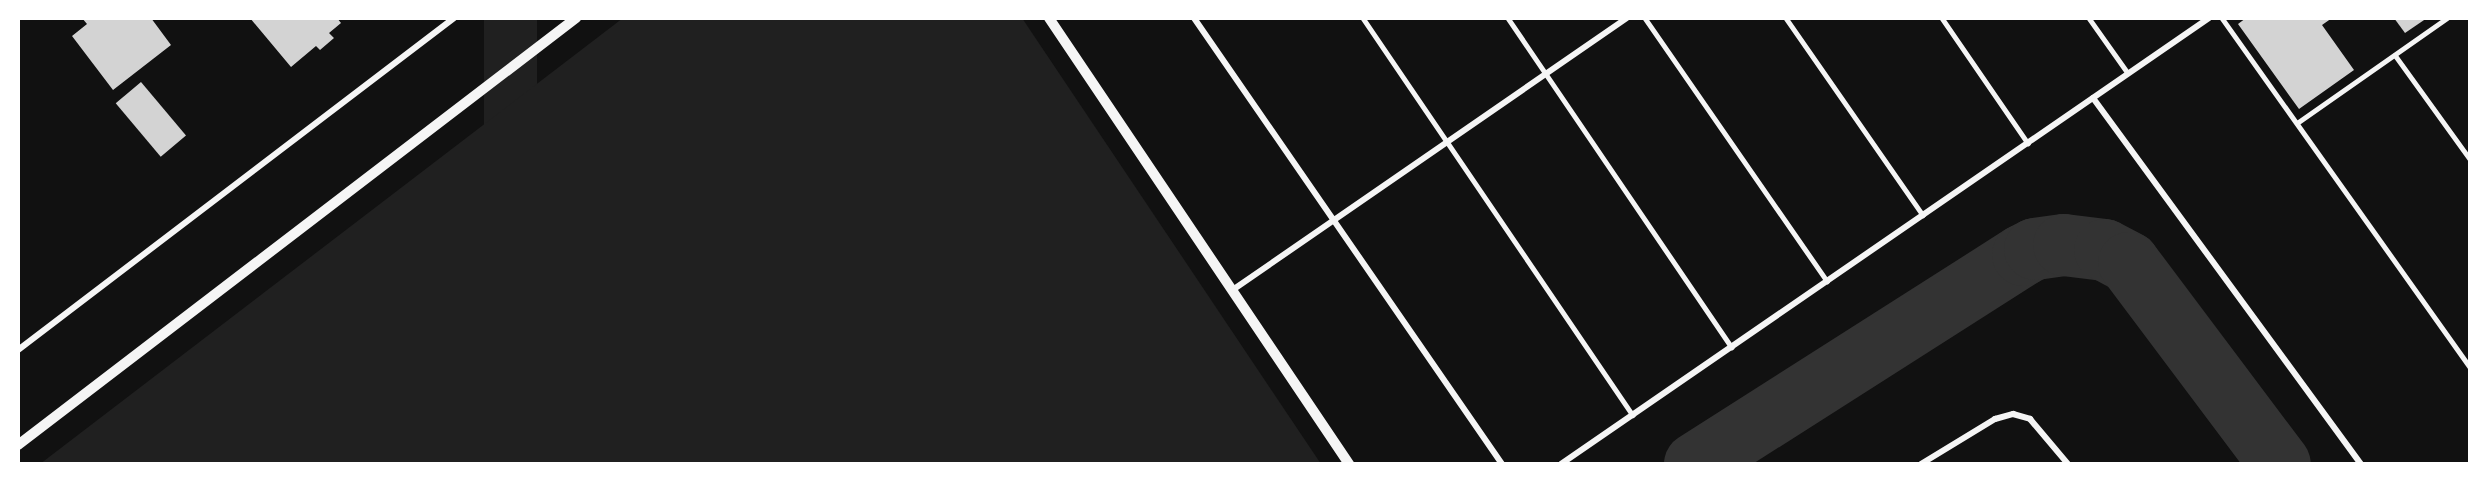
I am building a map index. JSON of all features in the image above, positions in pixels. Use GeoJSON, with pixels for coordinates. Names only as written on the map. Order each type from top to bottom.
{"type":"FeatureCollection","features":[{"type":"Feature","properties":{"kind":"street"},"geometry":{"type":"LineString","coordinates":[[18,350],[454,18]]}},
{"type":"Feature","properties":{"kind":"street"},"geometry":{"type":"LineString","coordinates":[[18,445],[576,18]]}},
{"type":"Feature","properties":{"kind":"street"},"geometry":{"type":"LineString","coordinates":[[1049,18],[1234,289],[1349,464]]}},
{"type":"Feature","properties":{"kind":"street"},"geometry":{"type":"LineString","coordinates":[[1194,18],[1502,464]]}},
{"type":"Feature","properties":{"kind":"street"},"geometry":{"type":"LineString","coordinates":[[1234,289],[1627,18]]}},
{"type":"Feature","properties":{"kind":"street"},"geometry":{"type":"LineString","coordinates":[[1562,464],[2209,18]]}},
{"type":"Feature","properties":{"kind":"street"},"geometry":{"type":"LineString","coordinates":[[2093,98],[2361,464]]}},
{"type":"Feature","properties":{"kind":"street"},"geometry":{"type":"LineString","coordinates":[[1920,464],[1995,419],[2013,414],[2030,419],[2068,464]]}},
{"type":"Feature","properties":{"kind":"lane"},"geometry":{"type":"LineString","coordinates":[[1363,18],[1633,415]]}},
{"type":"Feature","properties":{"kind":"lane"},"geometry":{"type":"LineString","coordinates":[[1508,18],[1732,346]]}},
{"type":"Feature","properties":{"kind":"lane"},"geometry":{"type":"LineString","coordinates":[[1645,18],[1827,282]]}},
{"type":"Feature","properties":{"kind":"lane"},"geometry":{"type":"LineString","coordinates":[[1786,18],[1923,215]]}},
{"type":"Feature","properties":{"kind":"lane"},"geometry":{"type":"LineString","coordinates":[[1941,18],[2028,143]]}},
{"type":"Feature","properties":{"kind":"lane"},"geometry":{"type":"LineString","coordinates":[[2089,18],[2128,74]]}},
{"type":"Feature","properties":{"kind":"lane"},"geometry":{"type":"LineString","coordinates":[[2222,18],[2470,367]]}},
{"type":"Feature","properties":{"kind":"lane"},"geometry":{"type":"LineString","coordinates":[[2297,123],[2447,18]]}},
{"type":"Feature","properties":{"kind":"lane"},"geometry":{"type":"LineString","coordinates":[[2395,55],[2470,159]]}},
{"type":"Feature","properties":{"kind":"shaded area"},"geometry":{"type":"Polygon","coordinates":[[[484,18],[537,18],[537,464],[484,464],[484,18]]]}},
{"type":"Feature","properties":{"kind":"shaded area"},"geometry":{"type":"Polygon","coordinates":[[[623,18],[1022,18],[1321,464],[40,464],[623,18]]]}},
{"type":"Feature","properties":{"kind":"building"},"geometry":{"type":"Polygon","coordinates":[[[82,18],[151,18],[171,45],[113,90],[72,36],[87,24],[82,18]]]}},
{"type":"Feature","properties":{"kind":"building"},"geometry":{"type":"Polygon","coordinates":[[[250,18],[337,18],[341,23],[329,33],[334,38],[320,50],[316,46],[291,67],[250,18]]]}},
{"type":"Feature","properties":{"kind":"building"},"geometry":{"type":"Polygon","coordinates":[[[2246,18],[2332,18],[2322,25],[2354,70],[2299,109],[2238,24],[2246,18]]]}},
{"type":"Feature","properties":{"kind":"building"},"geometry":{"type":"Polygon","coordinates":[[[2394,18],[2427,18],[2405,33],[2394,18]]]}},
{"type":"Feature","properties":{"kind":"building"},"geometry":{"type":"Polygon","coordinates":[[[141,82],[186,136],[161,157],[116,103],[141,82]]]}},
{"type":"Feature","properties":{"kind":"waterway"},"geometry":{"type":"LineString","coordinates":[[1695,464],[2023,255],[2035,249],[2064,245],[2105,250],[2129,263],[2280,464]]}}]}
